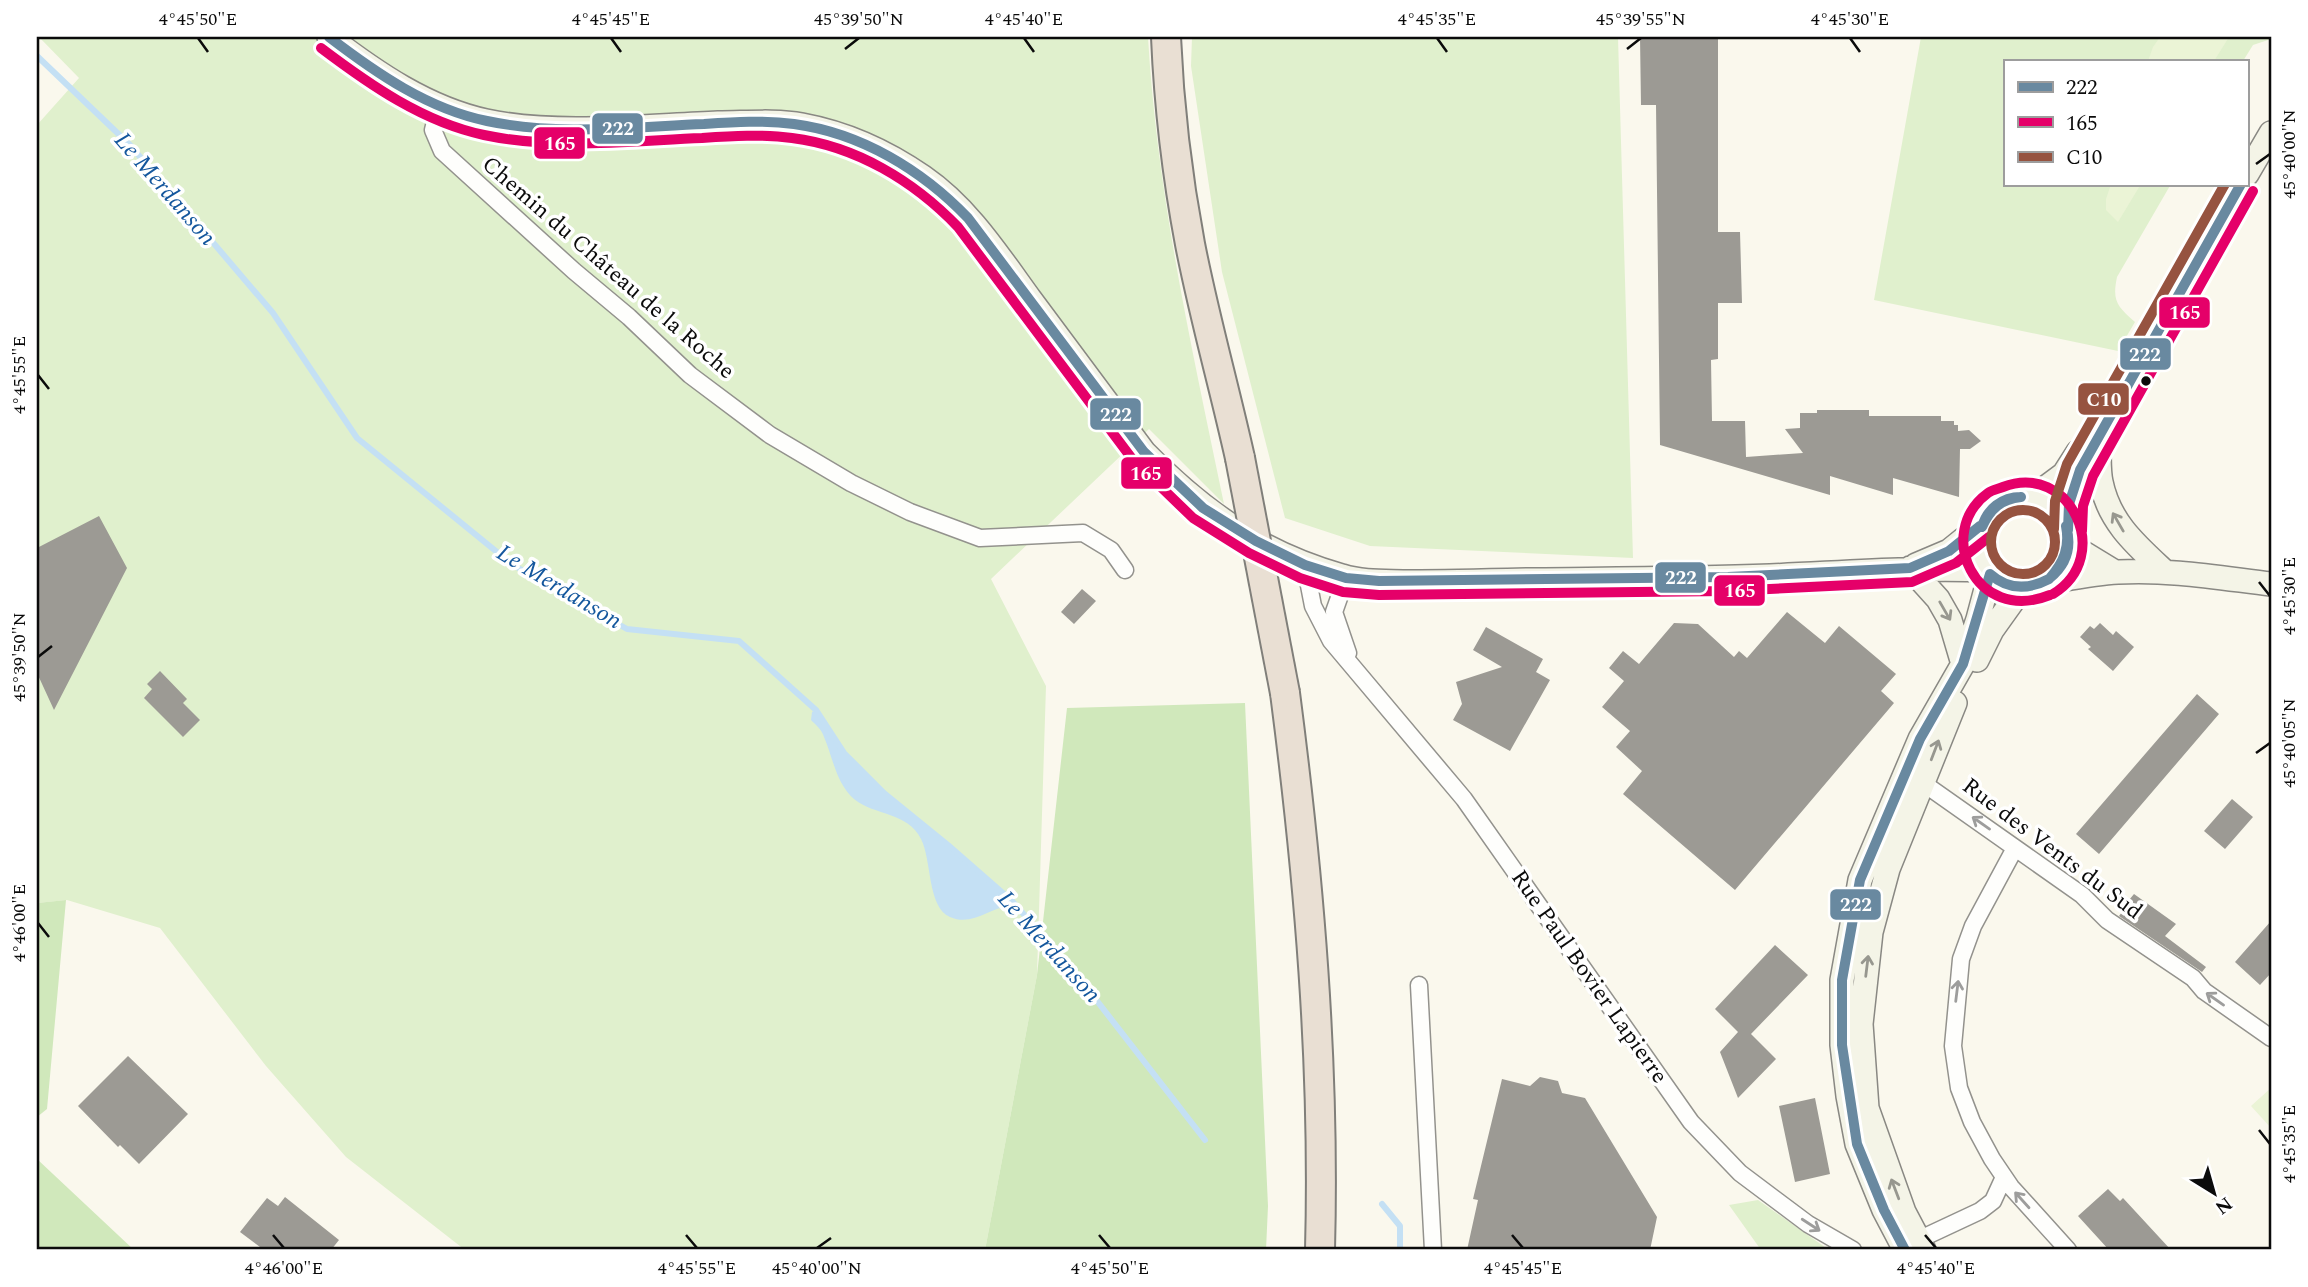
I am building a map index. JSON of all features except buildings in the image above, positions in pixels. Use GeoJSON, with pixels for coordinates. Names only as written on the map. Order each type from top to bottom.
{"type":"FeatureCollection","features":[{"type":"Feature","properties":{"kind":"highway"},"geometry":{"type":"LineString","coordinates":[[1166,37],[1180,186],[1199,286],[1240,458],[1285,693],[1300,821],[1314,986],[1319,1103],[1320,1250]]}},
{"type":"Feature","properties":{"kind":"street"},"geometry":{"type":"LineString","coordinates":[[329,37],[397,84],[439,106],[483,120],[544,128],[744,123],[800,125],[842,135],[882,153],[923,177],[956,204],[986,239],[1143,452],[1203,508],[1256,541],[1305,565],[1346,578],[1432,582],[1715,578],[1910,568],[1988,572]]}},
{"type":"Feature","properties":{"kind":"street","name":"Chemin du Château de la Roche"},"geometry":{"type":"LineString","coordinates":[[439,106],[433,130],[442,151],[629,317],[690,376],[770,435],[851,483],[910,512],[980,538],[1083,533],[1111,550],[1125,570]]}},
{"type":"Feature","properties":{"kind":"street"},"geometry":{"type":"LineString","coordinates":[[2248,172],[2271,133]]}},
{"type":"Feature","properties":{"kind":"street"},"geometry":{"type":"LineString","coordinates":[[1980,526],[1978,549],[1988,572],[1999,582],[2022,588],[2034,587],[2058,573],[2066,559],[2069,504],[2080,470],[2240,186]]}},
{"type":"Feature","properties":{"kind":"street"},"geometry":{"type":"LineString","coordinates":[[2033,497],[2064,474],[2138,355],[2155,336]]}},
{"type":"Feature","properties":{"kind":"street"},"geometry":{"type":"LineString","coordinates":[[2098,438],[2101,482],[2113,517],[2127,537],[2164,571]]}},
{"type":"Feature","properties":{"kind":"street"},"geometry":{"type":"LineString","coordinates":[[1910,568],[1949,551],[1980,526],[1996,505],[2020,496],[2045,501],[2055,509],[2068,537],[2115,572]]}},
{"type":"Feature","properties":{"kind":"street","name":"Rue Paul Bovier Lapierre"},"geometry":{"type":"LineString","coordinates":[[1305,565],[1313,606],[1331,640],[1464,799],[1691,1122],[1740,1173],[1808,1224],[1853,1250]]}},
{"type":"Feature","properties":{"kind":"street"},"geometry":{"type":"LineString","coordinates":[[1910,568],[1938,599],[1950,620],[1963,664]]}},
{"type":"Feature","properties":{"kind":"street"},"geometry":{"type":"LineString","coordinates":[[2045,582],[2115,572],[2164,571],[2271,584]]}},
{"type":"Feature","properties":{"kind":"street"},"geometry":{"type":"LineString","coordinates":[[1916,1247],[1884,1210],[1857,1144],[1847,1096],[1842,1045],[1842,979],[1860,880],[1920,739],[1963,664],[1978,619],[1988,572]]}},
{"type":"Feature","properties":{"kind":"street","name":"Rue Paul Bovier Lapierre"},"geometry":{"type":"LineString","coordinates":[[1346,578],[1334,612],[1355,671]]}},
{"type":"Feature","properties":{"kind":"street"},"geometry":{"type":"LineString","coordinates":[[1916,1247],[1867,1108],[1861,1024],[1871,932],[1888,869],[1948,718],[1992,631],[2022,588]]}},
{"type":"Feature","properties":{"kind":"street","name":"Rue des Vents du Sud"},"geometry":{"type":"LineString","coordinates":[[1923,783],[2081,895],[2107,920],[2271,1038]]}},
{"type":"Feature","properties":{"kind":"street"},"geometry":{"type":"LineString","coordinates":[[2015,848],[1973,926],[1961,959],[1953,1046],[1959,1088],[1972,1122],[1992,1159],[2004,1177],[2068,1250]]}},
{"type":"Feature","properties":{"kind":"street"},"geometry":{"type":"LineString","coordinates":[[1419,985],[1433,1250]]}},
{"type":"Feature","properties":{"kind":"street"},"geometry":{"type":"LineString","coordinates":[[1916,1247],[1993,1201],[2004,1177]]}},
{"type":"Feature","properties":{"kind":"green space"},"geometry":{"type":"Polygon","coordinates":[[[39,37],[1148,37],[1159,155],[1177,272],[1224,504],[1149,429],[991,579],[1046,686],[1037,975],[985,1250],[465,1250],[346,1157],[266,1066],[160,928],[67,900],[37,903],[37,125],[79,78],[39,37]]]}},
{"type":"Feature","properties":{"kind":"green space"},"geometry":{"type":"Polygon","coordinates":[[[1192,37],[1618,37],[1633,558],[1370,546],[1285,518],[1222,272],[1191,66],[1192,37]]]}},
{"type":"Feature","properties":{"kind":"green space"},"geometry":{"type":"Polygon","coordinates":[[[1921,37],[2271,37],[2253,45],[2244,60],[2004,60],[2004,186],[2170,186],[2117,277],[2117,302],[2135,322],[2118,351],[1874,300],[1921,37]]]}},
{"type":"Feature","properties":{"kind":"green space"},"geometry":{"type":"Polygon","coordinates":[[[2160,37],[2229,37],[2215,60],[2148,60],[2160,37]]]}},
{"type":"Feature","properties":{"kind":"green space"},"geometry":{"type":"Polygon","coordinates":[[[2110,186],[2140,186],[2118,222],[2106,210],[2110,186]]]}},
{"type":"Feature","properties":{"kind":"green space"},"geometry":{"type":"Polygon","coordinates":[[[1245,703],[1268,1206],[1266,1250],[985,1250],[1037,975],[1067,708],[1245,703]]]}},
{"type":"Feature","properties":{"kind":"green space"},"geometry":{"type":"Polygon","coordinates":[[[66,900],[47,1109],[37,1117],[37,903],[66,900]]]}},
{"type":"Feature","properties":{"kind":"green space"},"geometry":{"type":"Polygon","coordinates":[[[2271,1088],[2271,1128],[2251,1106],[2271,1088]]]}},
{"type":"Feature","properties":{"kind":"green space"},"geometry":{"type":"Polygon","coordinates":[[[37,1159],[134,1250],[37,1250],[37,1159]]]}},
{"type":"Feature","properties":{"kind":"green space"},"geometry":{"type":"Polygon","coordinates":[[[1758,1200],[1829,1250],[1761,1250],[1729,1205],[1758,1200]]]}},
{"type":"Feature","properties":{"kind":"water"},"geometry":{"type":"Polygon","coordinates":[[[816,710],[844,753],[884,793],[1012,901],[1011,906],[966,920],[950,917],[943,912],[937,904],[921,839],[908,824],[862,804],[848,793],[839,778],[823,734],[811,720],[812,712],[816,710]]]}},
{"type":"Feature","properties":{"kind":"waterway","name":"Le Merdanson"},"geometry":{"type":"LineString","coordinates":[[37,56],[130,145],[273,313],[357,438],[513,565],[627,629],[739,641],[816,710],[844,753],[884,793],[1012,901],[1073,970],[1205,1140]]}},
{"type":"Feature","properties":{"kind":"waterway","name":"Le Merdanson"},"geometry":{"type":"LineString","coordinates":[[1382,1204],[1400,1226],[1400,1250]]}},
{"type":"Feature","properties":{"kind":"transit line","name":"222"},"geometry":{"type":"LineString","coordinates":[[329,37],[365,64],[423,99],[487,121],[514,126],[568,129],[738,122],[783,123],[843,136],[889,156],[931,184],[968,218],[1144,452],[1203,508],[1256,541],[1305,565],[1346,578],[1379,581],[1728,577],[1910,568],[1949,551],[1980,526]]}},
{"type":"Feature","properties":{"kind":"transit line","name":"165"},"geometry":{"type":"LineString","coordinates":[[321,48],[378,88],[419,112],[484,135],[511,140],[565,143],[736,136],[781,137],[816,142],[883,168],[922,195],[958,227],[1133,460],[1193,518],[1249,553],[1300,578],[1343,592],[1379,595],[1728,591],[1912,582],[1956,563],[1989,537]]}},
{"type":"Feature","properties":{"kind":"transit line","name":"C10"},"geometry":{"type":"LineString","coordinates":[[2054,529],[2055,501],[2067,464],[2224,186]]}},
{"type":"Feature","properties":{"kind":"transit line","name":"222"},"geometry":{"type":"LineString","coordinates":[[2068,530],[2069,504],[2080,470],[2240,186]]}},
{"type":"Feature","properties":{"kind":"transit line","name":"165"},"geometry":{"type":"LineString","coordinates":[[2082,531],[2083,506],[2093,476],[2253,191]]}},
{"type":"Feature","properties":{"kind":"transit line","name":"165"},"geometry":{"type":"LineString","coordinates":[[2050,595],[2024,601],[2001,597],[1983,586],[1971,570],[1964,550],[1964,530],[1972,510],[1990,492],[2027,483],[2048,487],[2065,499],[2076,516],[2082,537],[2081,558],[2071,577],[2053,594]]}},
{"type":"Feature","properties":{"kind":"transit line","name":"222"},"geometry":{"type":"LineString","coordinates":[[1982,527],[1996,505],[2021,497]]}},
{"type":"Feature","properties":{"kind":"transit line","name":"222"},"geometry":{"type":"LineString","coordinates":[[1982,527],[1997,506],[2021,497]]}},
{"type":"Feature","properties":{"kind":"transit line","name":"C10"},"geometry":{"type":"LineString","coordinates":[[2023,510],[2041,516],[2049,524],[2055,542],[2049,560],[2041,568],[2023,574],[2005,568],[1997,560],[1991,542],[1997,524],[2005,516],[2023,510]]}},
{"type":"Feature","properties":{"kind":"transit line","name":"222"},"geometry":{"type":"LineString","coordinates":[[2050,578],[2065,554],[2066,526]]}},
{"type":"Feature","properties":{"kind":"transit line","name":"222"},"geometry":{"type":"LineString","coordinates":[[2050,578],[2061,567],[2067,555],[2066,526]]}},
{"type":"Feature","properties":{"kind":"transit line","name":"222"},"geometry":{"type":"LineString","coordinates":[[1990,574],[2004,583],[2018,587],[2049,579]]}},
{"type":"Feature","properties":{"kind":"transit line","name":"222"},"geometry":{"type":"LineString","coordinates":[[1905,1250],[1884,1210],[1857,1144],[1842,1045],[1842,980],[1860,880],[1920,739],[1963,664],[1990,574]]}}]}
